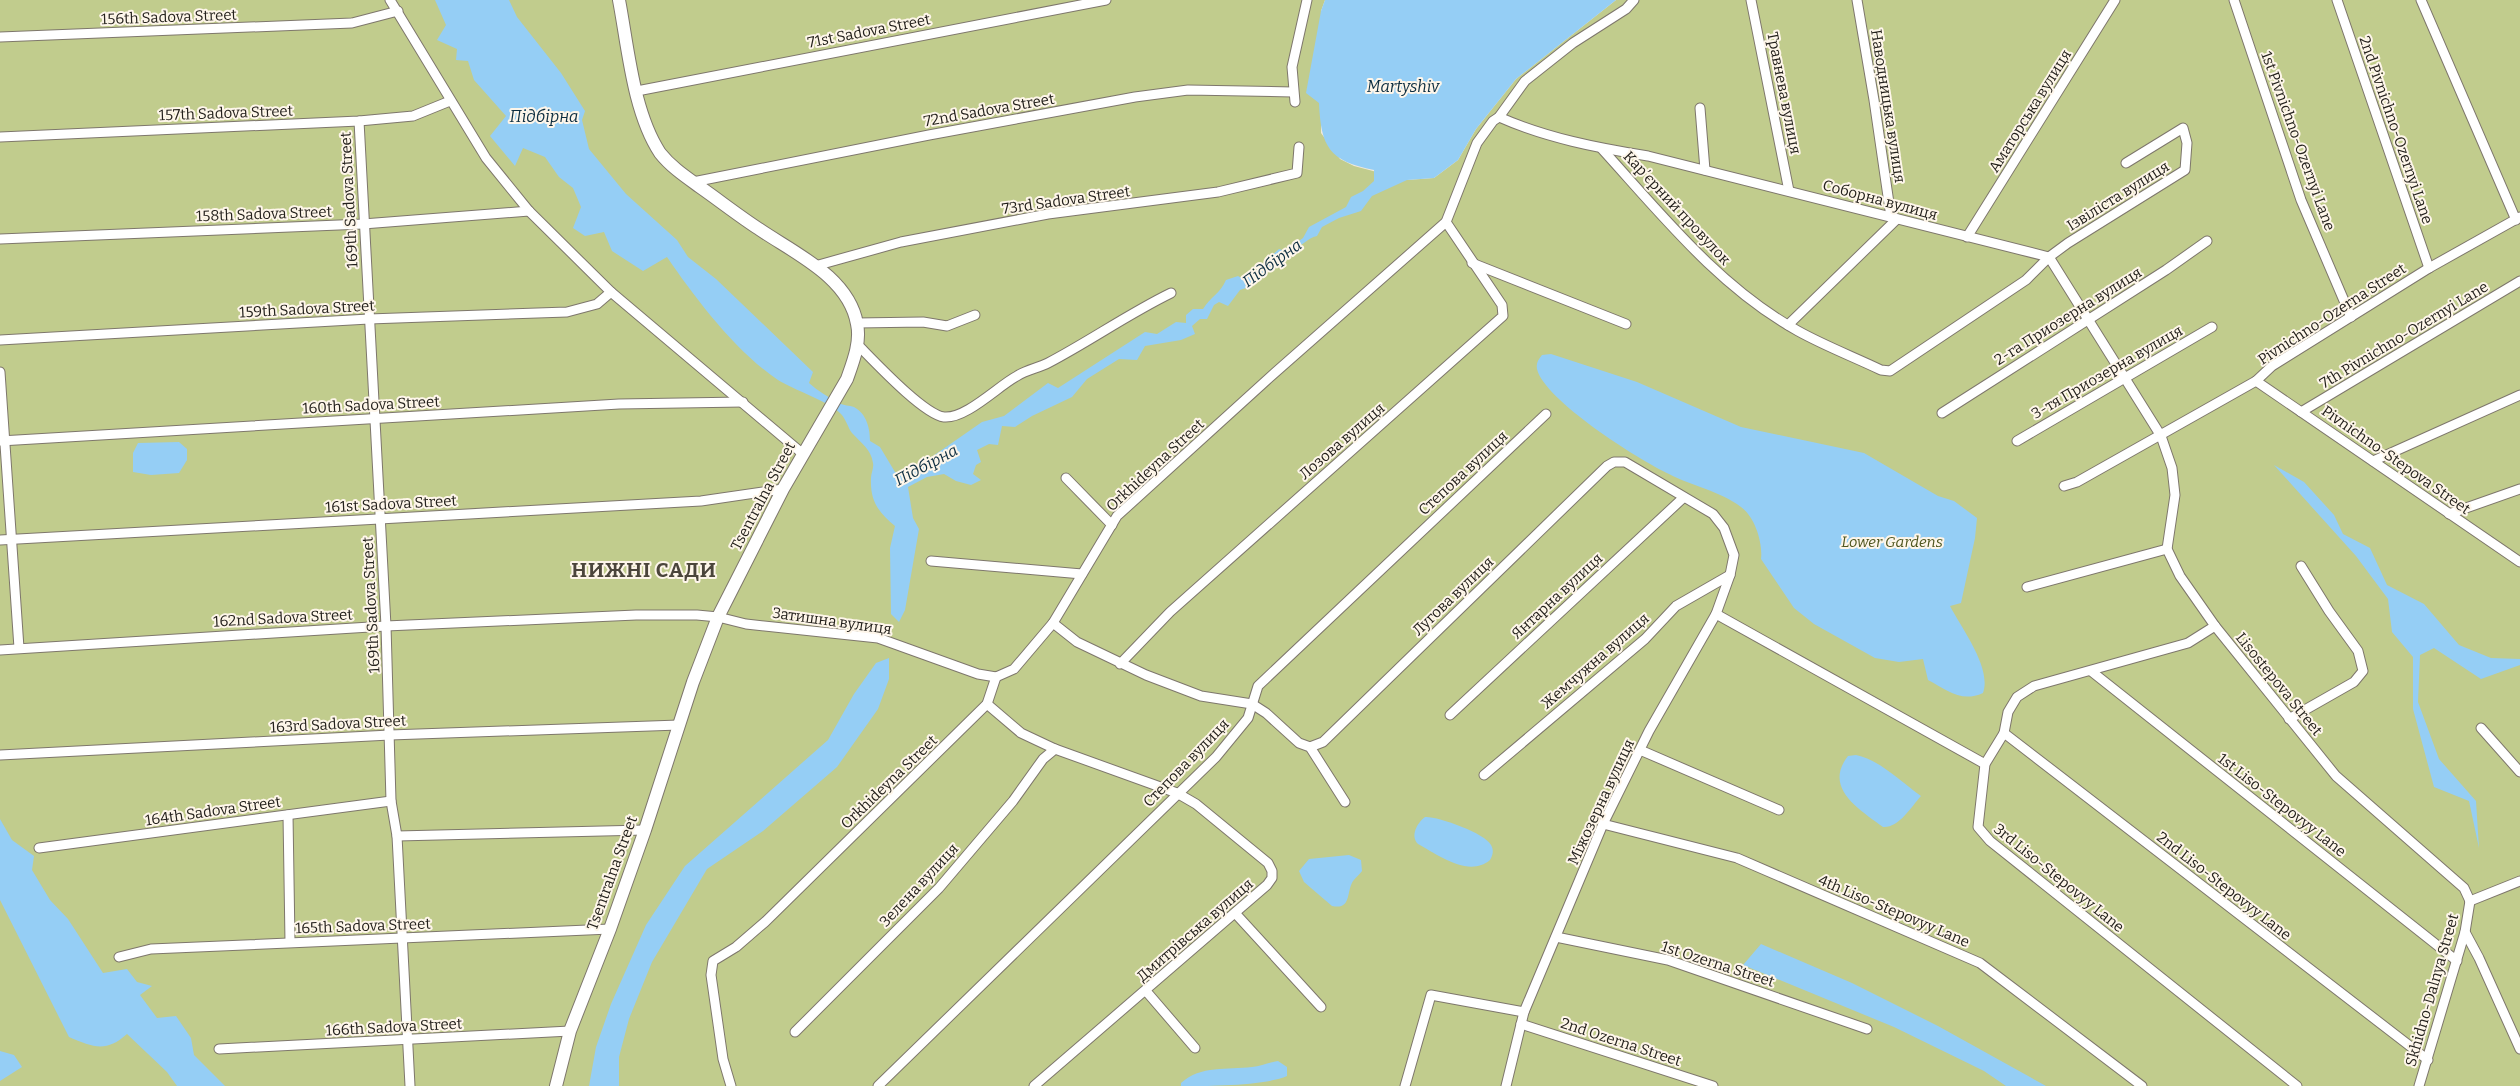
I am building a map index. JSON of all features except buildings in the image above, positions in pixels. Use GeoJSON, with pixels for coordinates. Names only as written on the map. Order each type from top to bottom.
{"type":"FeatureCollection","features":[{"type":"Feature","properties":{"kind":"street"},"geometry":{"type":"LineString","coordinates":[[390,0],[486,158],[529,211],[611,292],[803,454]]}},
{"type":"Feature","properties":{"kind":"street","name":"Tsentralna Street"},"geometry":{"type":"LineString","coordinates":[[556,1086],[570,1031],[610,929],[645,830],[678,725],[718,616],[803,454],[847,379],[857,344],[857,323],[845,296],[815,266],[757,228],[693,182],[674,168],[661,154],[650,135],[637,91],[619,0]]}},
{"type":"Feature","properties":{"kind":"street","name":"71st Sadova Street"},"geometry":{"type":"LineString","coordinates":[[637,91],[1106,0]]}},
{"type":"Feature","properties":{"kind":"street"},"geometry":{"type":"LineString","coordinates":[[1294,102],[1292,67],[1307,0]]}},
{"type":"Feature","properties":{"kind":"street","name":"Orkhideyna Street"},"geometry":{"type":"LineString","coordinates":[[731,1086],[724,1059],[711,975],[714,962],[736,947],[765,922],[987,704],[996,677],[1014,669],[1053,623],[1118,516],[1269,378],[1446,222],[1477,143],[1493,122],[1500,118],[1525,81],[1572,43],[1626,9],[1634,0]]}},
{"type":"Feature","properties":{"kind":"street","name":"Травнева вулиця"},"geometry":{"type":"LineString","coordinates":[[1751,0],[1789,191]]}},
{"type":"Feature","properties":{"kind":"street","name":"Наводницька вулиця"},"geometry":{"type":"LineString","coordinates":[[1856,0],[1894,218]]}},
{"type":"Feature","properties":{"kind":"street","name":"Аматорська вулиця"},"geometry":{"type":"LineString","coordinates":[[1966,236],[2115,0]]}},
{"type":"Feature","properties":{"kind":"street","name":"1st Pivnichno-Ozernyi Lane"},"geometry":{"type":"LineString","coordinates":[[2234,0],[2301,200],[2351,317]]}},
{"type":"Feature","properties":{"kind":"street","name":"2nd Pivnichno-Ozernyi Lane"},"geometry":{"type":"LineString","coordinates":[[2337,0],[2429,268]]}},
{"type":"Feature","properties":{"kind":"street"},"geometry":{"type":"LineString","coordinates":[[2421,0],[2518,218]]}},
{"type":"Feature","properties":{"kind":"street","name":"156th Sadova Street"},"geometry":{"type":"LineString","coordinates":[[0,37],[352,23],[398,11]]}},
{"type":"Feature","properties":{"kind":"street","name":"72nd Sadova Street"},"geometry":{"type":"LineString","coordinates":[[693,182],[928,135],[1135,97],[1188,90],[1293,92]]}},
{"type":"Feature","properties":{"kind":"street","name":"157th Sadova Street"},"geometry":{"type":"LineString","coordinates":[[0,137],[359,122],[413,116],[450,101]]}},
{"type":"Feature","properties":{"kind":"street"},"geometry":{"type":"LineString","coordinates":[[1700,108],[1705,170]]}},
{"type":"Feature","properties":{"kind":"street","name":"Соборна вулиця"},"geometry":{"type":"LineString","coordinates":[[1500,118],[1521,127],[1602,149],[1648,156],[2049,256]]}},
{"type":"Feature","properties":{"kind":"street","name":"169th Sadova Street"},"geometry":{"type":"LineString","coordinates":[[359,122],[386,626],[391,801],[397,836],[410,1086]]}},
{"type":"Feature","properties":{"kind":"street","name":"Ізвіліста вулиця"},"geometry":{"type":"LineString","coordinates":[[2049,256],[2186,170],[2187,143],[2183,128],[2126,163]]}},
{"type":"Feature","properties":{"kind":"street","name":"73rd Sadova Street"},"geometry":{"type":"LineString","coordinates":[[815,266],[901,242],[1048,214],[1218,192],[1279,178],[1297,173],[1299,147]]}},
{"type":"Feature","properties":{"kind":"street","name":"Карʼєрний провулок"},"geometry":{"type":"LineString","coordinates":[[1602,149],[1716,272],[1788,324],[1881,370],[1890,371],[2026,280],[2049,256]]}},
{"type":"Feature","properties":{"kind":"street","name":"158th Sadova Street"},"geometry":{"type":"LineString","coordinates":[[0,239],[363,224],[529,211]]}},
{"type":"Feature","properties":{"kind":"street"},"geometry":{"type":"LineString","coordinates":[[1788,324],[1894,218]]}},
{"type":"Feature","properties":{"kind":"street","name":"Pivnichno-Ozerna Street"},"geometry":{"type":"LineString","coordinates":[[2064,486],[2077,482],[2256,381],[2272,366],[2429,268],[2518,218]]}},
{"type":"Feature","properties":{"kind":"street","name":"Лозова вулиця"},"geometry":{"type":"LineString","coordinates":[[1120,664],[1170,612],[1503,316],[1502,305],[1446,222]]}},
{"type":"Feature","properties":{"kind":"street","name":"2-га Приозерна вулиця"},"geometry":{"type":"LineString","coordinates":[[1942,413],[2166,270],[2208,241]]}},
{"type":"Feature","properties":{"kind":"street"},"geometry":{"type":"LineString","coordinates":[[2027,586],[2167,549],[2175,495],[2172,468],[2161,436],[2049,256]]}},
{"type":"Feature","properties":{"kind":"street"},"geometry":{"type":"LineString","coordinates":[[1472,263],[1626,324]]}},
{"type":"Feature","properties":{"kind":"street","name":"7th Pivnichno-Ozernyi Lane"},"geometry":{"type":"LineString","coordinates":[[2302,412],[2520,281]]}},
{"type":"Feature","properties":{"kind":"street","name":"159th Sadova Street"},"geometry":{"type":"LineString","coordinates":[[0,340],[369,319],[568,312],[597,304],[611,292]]}},
{"type":"Feature","properties":{"kind":"street"},"geometry":{"type":"LineString","coordinates":[[857,344],[917,400],[935,414],[950,417],[973,406],[1018,375],[1048,364],[1135,310],[1171,293]]}},
{"type":"Feature","properties":{"kind":"street"},"geometry":{"type":"LineString","coordinates":[[857,323],[922,322],[947,326],[975,315]]}},
{"type":"Feature","properties":{"kind":"street","name":"3-тя Приозерна вулиця"},"geometry":{"type":"LineString","coordinates":[[2017,441],[2212,327]]}},
{"type":"Feature","properties":{"kind":"street"},"geometry":{"type":"LineString","coordinates":[[0,372],[3,441],[19,648]]}},
{"type":"Feature","properties":{"kind":"street","name":"Pivnichno-Stepova Street"},"geometry":{"type":"LineString","coordinates":[[2256,381],[2520,562]]}},
{"type":"Feature","properties":{"kind":"street"},"geometry":{"type":"LineString","coordinates":[[2373,461],[2520,395]]}},
{"type":"Feature","properties":{"kind":"street","name":"160th Sadova Street"},"geometry":{"type":"LineString","coordinates":[[3,441],[619,404],[743,402]]}},
{"type":"Feature","properties":{"kind":"street","name":"Степова вулиця"},"geometry":{"type":"LineString","coordinates":[[878,1086],[1216,756],[1248,718],[1258,686],[1546,414]]}},
{"type":"Feature","properties":{"kind":"street","name":"Лугова вулиця"},"geometry":{"type":"LineString","coordinates":[[1310,747],[1324,742],[1607,466],[1614,462],[1625,462],[1683,498]]}},
{"type":"Feature","properties":{"kind":"street"},"geometry":{"type":"LineString","coordinates":[[1066,478],[1112,525]]}},
{"type":"Feature","properties":{"kind":"street","name":"161st Sadova Street"},"geometry":{"type":"LineString","coordinates":[[0,540],[701,501],[784,489]]}},
{"type":"Feature","properties":{"kind":"street"},"geometry":{"type":"LineString","coordinates":[[2449,514],[2520,489]]}},
{"type":"Feature","properties":{"kind":"street","name":"Міжозерна вулиця"},"geometry":{"type":"LineString","coordinates":[[1506,1086],[1524,1012],[1603,824],[1640,750],[1716,614],[1730,575],[1734,555],[1728,537],[1713,514],[1683,498]]}},
{"type":"Feature","properties":{"kind":"street","name":"Янтарна вулиця"},"geometry":{"type":"LineString","coordinates":[[1450,715],[1683,498]]}},
{"type":"Feature","properties":{"kind":"street","name":"Lisostepova Street"},"geometry":{"type":"LineString","coordinates":[[2167,549],[2180,576],[2215,626],[2288,719],[2336,776],[2464,888],[2470,901]]}},
{"type":"Feature","properties":{"kind":"street"},"geometry":{"type":"LineString","coordinates":[[931,561],[1082,574]]}},
{"type":"Feature","properties":{"kind":"street"},"geometry":{"type":"LineString","coordinates":[[2288,719],[2354,682],[2363,671],[2358,651],[2329,611],[2301,566]]}},
{"type":"Feature","properties":{"kind":"street","name":"Жемчужна вулиця"},"geometry":{"type":"LineString","coordinates":[[1484,775],[1645,639],[1676,606],[1730,575]]}},
{"type":"Feature","properties":{"kind":"street"},"geometry":{"type":"LineString","coordinates":[[1716,614],[1984,764],[2004,733],[2008,712],[2017,697],[2034,686],[2188,643],[2215,626]]}},
{"type":"Feature","properties":{"kind":"street","name":"162nd Sadova Street"},"geometry":{"type":"LineString","coordinates":[[0,650],[386,626],[636,615],[718,616]]}},
{"type":"Feature","properties":{"kind":"street","name":"Затишна вулиця"},"geometry":{"type":"LineString","coordinates":[[718,616],[746,624],[878,638],[978,674],[996,677]]}},
{"type":"Feature","properties":{"kind":"street"},"geometry":{"type":"LineString","coordinates":[[1053,623],[1077,642],[1120,664],[1201,696],[1252,704],[1266,713],[1299,743],[1310,747],[1345,802]]}},
{"type":"Feature","properties":{"kind":"street","name":"1st Liso-Stepovyy Lane"},"geometry":{"type":"LineString","coordinates":[[2091,671],[2457,961]]}},
{"type":"Feature","properties":{"kind":"street","name":"Дмитрівська вулиця"},"geometry":{"type":"LineString","coordinates":[[987,704],[1021,733],[1055,749],[1177,793],[1196,804],[1254,850],[1268,863],[1272,871],[1272,878],[1267,886],[1034,1086]]}},
{"type":"Feature","properties":{"kind":"street","name":"163rd Sadova Street"},"geometry":{"type":"LineString","coordinates":[[0,755],[390,735],[678,725]]}},
{"type":"Feature","properties":{"kind":"street"},"geometry":{"type":"LineString","coordinates":[[2481,728],[2520,772]]}},
{"type":"Feature","properties":{"kind":"street","name":"2nd Liso-Stepovyy Lane"},"geometry":{"type":"LineString","coordinates":[[2004,733],[2428,1060]]}},
{"type":"Feature","properties":{"kind":"street","name":"Зелена вулиця"},"geometry":{"type":"LineString","coordinates":[[795,1032],[939,888],[1013,801],[1043,759],[1055,749]]}},
{"type":"Feature","properties":{"kind":"street"},"geometry":{"type":"LineString","coordinates":[[1640,750],[1779,810]]}},
{"type":"Feature","properties":{"kind":"street","name":"3rd Liso-Stepovyy Lane"},"geometry":{"type":"LineString","coordinates":[[1984,764],[1978,827],[1990,841],[2297,1086]]}},
{"type":"Feature","properties":{"kind":"street","name":"164th Sadova Street"},"geometry":{"type":"LineString","coordinates":[[39,848],[391,801]]}},
{"type":"Feature","properties":{"kind":"street"},"geometry":{"type":"LineString","coordinates":[[288,815],[290,942]]}},
{"type":"Feature","properties":{"kind":"street","name":"4th Liso-Stepovyy Lane"},"geometry":{"type":"LineString","coordinates":[[1603,824],[1737,858],[1980,962],[2142,1086]]}},
{"type":"Feature","properties":{"kind":"street"},"geometry":{"type":"LineString","coordinates":[[397,836],[645,830]]}},
{"type":"Feature","properties":{"kind":"street"},"geometry":{"type":"LineString","coordinates":[[2470,901],[2520,880]]}},
{"type":"Feature","properties":{"kind":"street","name":"Skhidno-Dalnya Street"},"geometry":{"type":"LineString","coordinates":[[2419,1086],[2465,932],[2470,901]]}},
{"type":"Feature","properties":{"kind":"street"},"geometry":{"type":"LineString","coordinates":[[1235,913],[1321,1007]]}},
{"type":"Feature","properties":{"kind":"street","name":"165th Sadova Street"},"geometry":{"type":"LineString","coordinates":[[119,957],[151,949],[610,929]]}},
{"type":"Feature","properties":{"kind":"street"},"geometry":{"type":"LineString","coordinates":[[2465,932],[2479,958],[2520,1049]]}},
{"type":"Feature","properties":{"kind":"street","name":"1st Ozerna Street"},"geometry":{"type":"LineString","coordinates":[[1556,937],[1668,960],[1867,1029]]}},
{"type":"Feature","properties":{"kind":"street"},"geometry":{"type":"LineString","coordinates":[[1146,991],[1195,1048]]}},
{"type":"Feature","properties":{"kind":"street"},"geometry":{"type":"LineString","coordinates":[[1405,1086],[1431,995],[1524,1012]]}},
{"type":"Feature","properties":{"kind":"street","name":"2nd Ozerna Street"},"geometry":{"type":"LineString","coordinates":[[1520,1024],[1714,1086]]}},
{"type":"Feature","properties":{"kind":"street","name":"166th Sadova Street"},"geometry":{"type":"LineString","coordinates":[[220,1049],[570,1031]]}},
{"type":"Feature","properties":{"kind":"green space","name":"Lower Gardens"},"geometry":{"type":"Polygon","coordinates":[[[0,0],[1325,0],[1321,11],[1321,133],[1340,159],[1354,166],[1407,180],[1434,178],[1458,160],[1476,129],[1516,79],[1616,0],[2520,0],[2520,1086],[0,1086],[0,0]]]}},
{"type":"Feature","properties":{"kind":"water"},"geometry":{"type":"Polygon","coordinates":[[[435,0],[509,0],[517,17],[561,73],[585,111],[582,120],[589,149],[626,194],[677,240],[688,257],[716,279],[813,372],[809,383],[841,404],[854,407],[862,414],[868,427],[870,441],[880,447],[895,472],[910,472],[982,422],[1004,416],[1048,383],[1058,388],[1145,332],[1157,334],[1176,322],[1186,323],[1186,315],[1193,309],[1203,309],[1221,289],[1226,280],[1238,276],[1243,279],[1248,272],[1264,268],[1269,263],[1269,258],[1279,249],[1285,251],[1303,238],[1309,227],[1346,207],[1351,197],[1363,191],[1374,181],[1374,170],[1347,162],[1330,150],[1322,131],[1319,103],[1306,93],[1321,11],[1325,0],[1616,0],[1516,79],[1476,129],[1458,160],[1434,178],[1407,180],[1372,196],[1361,211],[1339,218],[1322,227],[1317,236],[1310,238],[1293,249],[1266,271],[1252,286],[1240,290],[1228,306],[1219,302],[1214,305],[1207,319],[1200,319],[1192,326],[1195,334],[1181,340],[1145,346],[1137,360],[1119,359],[1087,379],[1072,397],[1032,416],[1015,427],[1002,426],[998,445],[989,444],[977,450],[981,462],[976,465],[973,474],[981,480],[971,485],[956,481],[944,474],[927,477],[908,487],[913,518],[919,529],[905,610],[899,622],[891,614],[890,548],[895,526],[884,516],[874,500],[871,486],[872,458],[865,446],[852,433],[843,416],[829,405],[784,384],[747,355],[703,307],[667,257],[643,271],[612,251],[604,232],[585,236],[573,228],[581,207],[573,188],[559,177],[545,157],[523,148],[515,166],[490,136],[506,116],[474,80],[468,61],[456,60],[457,49],[437,40],[446,25],[435,0]]]}},
{"type":"Feature","properties":{"kind":"water"},"geometry":{"type":"Polygon","coordinates":[[[1551,354],[1637,382],[1741,427],[1864,453],[1938,496],[1954,501],[1977,518],[1975,538],[1961,603],[1950,606],[1980,661],[1985,683],[1983,693],[1968,697],[1954,694],[1928,680],[1923,659],[1899,662],[1875,658],[1814,624],[1794,608],[1761,559],[1761,546],[1757,531],[1746,511],[1733,501],[1655,467],[1616,443],[1574,412],[1556,397],[1543,382],[1537,369],[1542,355],[1551,354]]]}},
{"type":"Feature","properties":{"kind":"water"},"geometry":{"type":"Polygon","coordinates":[[[179,442],[187,449],[187,460],[179,473],[151,475],[133,472],[133,453],[138,443],[179,442]]]}},
{"type":"Feature","properties":{"kind":"water"},"geometry":{"type":"Polygon","coordinates":[[[2274,465],[2304,482],[2334,515],[2343,534],[2370,548],[2387,585],[2424,604],[2459,645],[2491,658],[2520,659],[2520,665],[2481,679],[2434,648],[2420,655],[2418,702],[2439,759],[2476,801],[2479,848],[2469,801],[2434,787],[2413,709],[2413,657],[2392,632],[2388,599],[2356,556],[2274,465]]]}},
{"type":"Feature","properties":{"kind":"water"},"geometry":{"type":"Polygon","coordinates":[[[889,658],[889,679],[878,709],[837,767],[763,831],[707,869],[652,962],[629,1019],[619,1057],[619,1086],[589,1086],[596,1047],[611,1004],[646,925],[685,866],[828,740],[854,694],[876,663],[889,658]]]}},
{"type":"Feature","properties":{"kind":"water"},"geometry":{"type":"Polygon","coordinates":[[[1856,755],[1882,766],[1921,796],[1904,816],[1894,824],[1883,827],[1855,805],[1842,788],[1841,768],[1848,756],[1856,755]]]}},
{"type":"Feature","properties":{"kind":"water"},"geometry":{"type":"Polygon","coordinates":[[[1425,817],[1450,822],[1480,835],[1492,847],[1493,852],[1490,860],[1482,865],[1473,867],[1463,866],[1444,859],[1418,844],[1415,830],[1425,817]]]}},
{"type":"Feature","properties":{"kind":"water"},"geometry":{"type":"Polygon","coordinates":[[[0,819],[12,840],[34,856],[32,870],[50,900],[68,919],[103,973],[127,969],[137,982],[152,986],[140,995],[157,1018],[176,1016],[191,1038],[194,1055],[225,1086],[177,1086],[167,1072],[127,1034],[106,1046],[92,1045],[69,1037],[0,900],[0,819]]]}},
{"type":"Feature","properties":{"kind":"water"},"geometry":{"type":"Polygon","coordinates":[[[1349,855],[1361,860],[1362,871],[1351,885],[1346,903],[1338,907],[1332,906],[1304,882],[1299,871],[1309,859],[1349,855]]]}},
{"type":"Feature","properties":{"kind":"water"},"geometry":{"type":"Polygon","coordinates":[[[1761,944],[1852,983],[1938,1026],[2046,1086],[2006,1086],[1984,1071],[1894,1027],[1743,965],[1761,944]]]}},
{"type":"Feature","properties":{"kind":"water"},"geometry":{"type":"Polygon","coordinates":[[[0,1051],[14,1055],[22,1067],[0,1081],[0,1051]]]}},
{"type":"Feature","properties":{"kind":"water"},"geometry":{"type":"Polygon","coordinates":[[[1278,1061],[1287,1067],[1287,1076],[1251,1084],[1181,1086],[1181,1083],[1197,1073],[1215,1069],[1252,1067],[1278,1061]]]}},
{"type":"Feature","properties":{"kind":"district","name":"НИЖНІ САДИ"},"geometry":{"type":"Point","coordinates":[644,570]}},
{"type":"Feature","properties":{"kind":"water label","name":"Martyshiv"},"geometry":{"type":"Point","coordinates":[1403,86]}},
{"type":"Feature","properties":{"kind":"water label","name":"Підбірна"},"geometry":{"type":"Point","coordinates":[544,116]}},
{"type":"Feature","properties":{"kind":"water label","name":"Підбірна"},"geometry":{"type":"Point","coordinates":[1272,263]}},
{"type":"Feature","properties":{"kind":"water label","name":"Підбірна"},"geometry":{"type":"Point","coordinates":[926,465]}}]}
